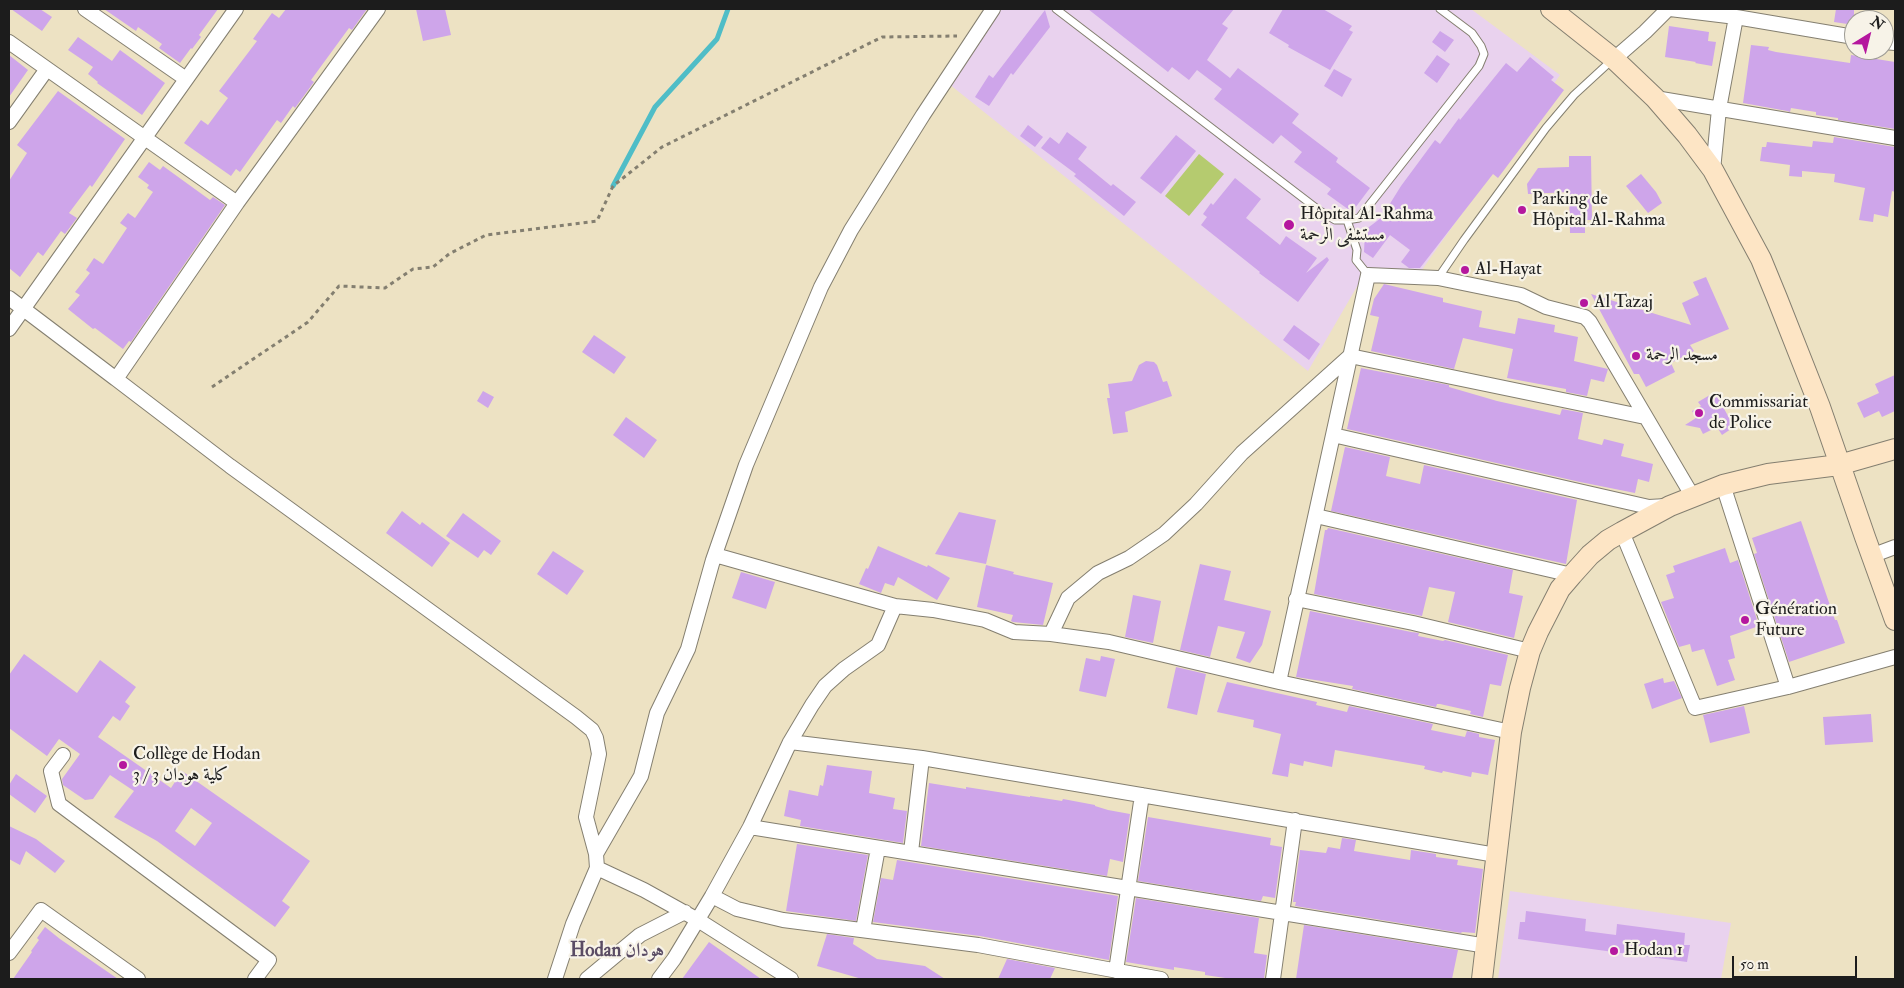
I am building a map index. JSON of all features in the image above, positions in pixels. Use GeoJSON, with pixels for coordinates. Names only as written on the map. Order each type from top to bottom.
{"type":"FeatureCollection","features":[{"type":"Feature","properties":{"kind":"street"},"geometry":{"type":"LineString","coordinates":[[85,9],[186,79]]}},
{"type":"Feature","properties":{"kind":"street"},"geometry":{"type":"LineString","coordinates":[[9,329],[236,9]]}},
{"type":"Feature","properties":{"kind":"street"},"geometry":{"type":"LineString","coordinates":[[116,379],[237,203],[378,9]]}},
{"type":"Feature","properties":{"kind":"street"},"geometry":{"type":"LineString","coordinates":[[555,979],[596,861],[641,776],[657,713],[688,649],[715,555],[746,465],[821,287],[851,230],[993,9]]}},
{"type":"Feature","properties":{"kind":"street"},"geometry":{"type":"LineString","coordinates":[[1551,9],[1614,59],[1655,98],[1687,135],[1713,170],[1761,259],[1820,407],[1895,620]]}},
{"type":"Feature","properties":{"kind":"street"},"geometry":{"type":"LineString","coordinates":[[1614,59],[1669,9],[1736,17],[1844,35]]}},
{"type":"Feature","properties":{"kind":"street"},"geometry":{"type":"LineString","coordinates":[[1713,170],[1719,109],[1736,17]]}},
{"type":"Feature","properties":{"kind":"street"},"geometry":{"type":"LineString","coordinates":[[9,42],[237,203]]}},
{"type":"Feature","properties":{"kind":"street"},"geometry":{"type":"LineString","coordinates":[[9,122],[47,70]]}},
{"type":"Feature","properties":{"kind":"street"},"geometry":{"type":"LineString","coordinates":[[1655,98],[1895,138]]}},
{"type":"Feature","properties":{"kind":"street"},"geometry":{"type":"LineString","coordinates":[[1279,682],[1368,275],[1438,278],[1521,295],[1546,307],[1585,317],[1590,322],[1693,497]]}},
{"type":"Feature","properties":{"kind":"street"},"geometry":{"type":"LineString","coordinates":[[9,298],[230,466],[592,730],[596,738],[599,754],[586,817],[596,861],[685,912],[791,979]]}},
{"type":"Feature","properties":{"kind":"street"},"geometry":{"type":"LineString","coordinates":[[1350,356],[1645,417]]}},
{"type":"Feature","properties":{"kind":"street"},"geometry":{"type":"LineString","coordinates":[[1051,634],[1068,598],[1098,573],[1129,558],[1164,534],[1196,504],[1242,453],[1350,356]]}},
{"type":"Feature","properties":{"kind":"street"},"geometry":{"type":"LineString","coordinates":[[1332,435],[1649,507],[1670,506]]}},
{"type":"Feature","properties":{"kind":"street"},"geometry":{"type":"LineString","coordinates":[[1482,979],[1511,732],[1530,651],[1560,589],[1590,554],[1608,540],[1670,506],[1724,485],[1768,474],[1839,465],[1895,449]]}},
{"type":"Feature","properties":{"kind":"street"},"geometry":{"type":"LineString","coordinates":[[1724,485],[1788,687]]}},
{"type":"Feature","properties":{"kind":"street"},"geometry":{"type":"LineString","coordinates":[[1316,516],[1572,575]]}},
{"type":"Feature","properties":{"kind":"street"},"geometry":{"type":"LineString","coordinates":[[1622,532],[1695,708],[1788,687],[1895,657]]}},
{"type":"Feature","properties":{"kind":"street"},"geometry":{"type":"LineString","coordinates":[[1871,556],[1895,547]]}},
{"type":"Feature","properties":{"kind":"street"},"geometry":{"type":"LineString","coordinates":[[715,555],[895,606],[934,610],[985,620],[1014,632],[1051,634],[1109,642],[1279,682],[1511,732]]}},
{"type":"Feature","properties":{"kind":"street"},"geometry":{"type":"LineString","coordinates":[[1296,599],[1413,623],[1530,651]]}},
{"type":"Feature","properties":{"kind":"street"},"geometry":{"type":"LineString","coordinates":[[659,979],[712,896],[750,827],[790,742],[825,686],[844,669],[878,645],[895,606]]}},
{"type":"Feature","properties":{"kind":"street"},"geometry":{"type":"LineString","coordinates":[[790,742],[922,758],[1496,855]]}},
{"type":"Feature","properties":{"kind":"street"},"geometry":{"type":"LineString","coordinates":[[63,755],[51,771],[59,804],[269,960],[255,979]]}},
{"type":"Feature","properties":{"kind":"street"},"geometry":{"type":"LineString","coordinates":[[911,852],[922,758]]}},
{"type":"Feature","properties":{"kind":"street"},"geometry":{"type":"LineString","coordinates":[[1116,971],[1142,795]]}},
{"type":"Feature","properties":{"kind":"street"},"geometry":{"type":"LineString","coordinates":[[1273,979],[1295,820]]}},
{"type":"Feature","properties":{"kind":"street"},"geometry":{"type":"LineString","coordinates":[[750,827],[1487,946]]}},
{"type":"Feature","properties":{"kind":"street"},"geometry":{"type":"LineString","coordinates":[[863,930],[878,848]]}},
{"type":"Feature","properties":{"kind":"street"},"geometry":{"type":"LineString","coordinates":[[712,896],[737,909],[783,920],[978,945],[1154,979]]}},
{"type":"Feature","properties":{"kind":"street"},"geometry":{"type":"LineString","coordinates":[[9,953],[41,910],[138,979]]}},
{"type":"Feature","properties":{"kind":"street"},"geometry":{"type":"LineString","coordinates":[[587,979],[640,935],[685,912]]}},
{"type":"Feature","properties":{"kind":"lane"},"geometry":{"type":"LineString","coordinates":[[1056,9],[1320,211],[1335,220],[1359,218],[1479,66],[1484,54],[1481,46],[1472,33],[1440,9]]}},
{"type":"Feature","properties":{"kind":"lane"},"geometry":{"type":"LineString","coordinates":[[1438,278],[1486,208],[1546,128],[1574,95],[1614,59]]}},
{"type":"Feature","properties":{"kind":"lane"},"geometry":{"type":"LineString","coordinates":[[1347,220],[1357,250],[1356,260],[1368,275]]}},
{"type":"Feature","properties":{"kind":"path"},"geometry":{"type":"LineString","coordinates":[[212,387],[308,322],[339,286],[385,288],[413,269],[433,267],[449,254],[486,235],[597,221],[613,186],[662,147],[882,37],[976,36]]}},
{"type":"Feature","properties":{"kind":"shaded area","name":"Hôpital Al-Rahma مستشفى الرحمة"},"geometry":{"type":"Polygon","coordinates":[[[999,9],[1471,9],[1560,75],[1421,271],[1366,271],[1308,371],[949,84],[999,9]]]}},
{"type":"Feature","properties":{"kind":"shaded area","name":"Hodan 1"},"geometry":{"type":"Polygon","coordinates":[[[1510,891],[1731,923],[1721,979],[1498,979],[1510,891]]]}},
{"type":"Feature","properties":{"kind":"green space"},"geometry":{"type":"Polygon","coordinates":[[[1199,154],[1224,174],[1189,216],[1165,196],[1199,154]]]}},
{"type":"Feature","properties":{"kind":"building"},"geometry":{"type":"Polygon","coordinates":[[[11,9],[40,9],[52,17],[42,31],[11,9]]]}},
{"type":"Feature","properties":{"kind":"building"},"geometry":{"type":"Polygon","coordinates":[[[104,9],[218,9],[199,35],[201,37],[180,63],[159,48],[162,44],[138,27],[136,31],[104,9]]]}},
{"type":"Feature","properties":{"kind":"building"},"geometry":{"type":"Polygon","coordinates":[[[286,9],[367,9],[352,30],[349,28],[311,80],[314,82],[295,108],[293,106],[281,123],[277,120],[240,172],[236,169],[231,176],[184,143],[201,120],[208,125],[228,98],[219,91],[257,41],[253,39],[272,13],[279,18],[286,9]]]}},
{"type":"Feature","properties":{"kind":"building"},"geometry":{"type":"Polygon","coordinates":[[[416,9],[445,9],[451,35],[423,41],[416,9]]]}},
{"type":"Feature","properties":{"kind":"building"},"geometry":{"type":"Polygon","coordinates":[[[1088,9],[1234,9],[1222,24],[1228,28],[1207,60],[1230,78],[1238,68],[1299,114],[1292,123],[1338,158],[1336,162],[1370,188],[1352,212],[1327,194],[1331,189],[1294,162],[1302,152],[1281,135],[1273,144],[1214,99],[1222,89],[1197,70],[1189,80],[1172,67],[1168,72],[1088,9]]]}},
{"type":"Feature","properties":{"kind":"building"},"geometry":{"type":"Polygon","coordinates":[[[1283,9],[1323,9],[1352,26],[1349,30],[1353,32],[1330,70],[1288,47],[1289,45],[1269,33],[1283,9]]]}},
{"type":"Feature","properties":{"kind":"building"},"geometry":{"type":"Polygon","coordinates":[[[1836,9],[1854,9],[1844,10],[1844,24],[1834,22],[1836,9]]]}},
{"type":"Feature","properties":{"kind":"building"},"geometry":{"type":"Polygon","coordinates":[[[1045,10],[1050,27],[1013,75],[1011,73],[989,106],[975,97],[989,75],[993,78],[1045,10]]]}},
{"type":"Feature","properties":{"kind":"building"},"geometry":{"type":"Polygon","coordinates":[[[1669,26],[1709,32],[1708,41],[1716,42],[1712,66],[1665,57],[1669,26]]]}},
{"type":"Feature","properties":{"kind":"building"},"geometry":{"type":"Polygon","coordinates":[[[1440,31],[1454,40],[1445,52],[1432,42],[1440,31]]]}},
{"type":"Feature","properties":{"kind":"building"},"geometry":{"type":"Polygon","coordinates":[[[78,37],[112,61],[120,50],[165,83],[142,115],[97,83],[88,74],[93,67],[68,50],[78,37]]]}},
{"type":"Feature","properties":{"kind":"building"},"geometry":{"type":"Polygon","coordinates":[[[1751,45],[1769,47],[1768,50],[1776,52],[1850,63],[1850,60],[1895,62],[1895,129],[1838,120],[1838,118],[1816,115],[1816,112],[1791,108],[1790,112],[1743,103],[1751,45]]]}},
{"type":"Feature","properties":{"kind":"building"},"geometry":{"type":"Polygon","coordinates":[[[9,55],[28,70],[9,97],[9,55]]]}},
{"type":"Feature","properties":{"kind":"building"},"geometry":{"type":"Polygon","coordinates":[[[1437,55],[1450,64],[1437,83],[1424,73],[1437,55]]]}},
{"type":"Feature","properties":{"kind":"building"},"geometry":{"type":"Polygon","coordinates":[[[1530,57],[1554,77],[1551,80],[1564,90],[1498,178],[1493,174],[1420,268],[1409,268],[1401,262],[1410,250],[1390,235],[1373,258],[1364,252],[1365,230],[1381,218],[1401,186],[1435,140],[1440,144],[1459,118],[1460,120],[1506,63],[1517,72],[1530,57]]]}},
{"type":"Feature","properties":{"kind":"building"},"geometry":{"type":"Polygon","coordinates":[[[1334,69],[1352,79],[1342,97],[1324,86],[1334,69]]]}},
{"type":"Feature","properties":{"kind":"building"},"geometry":{"type":"Polygon","coordinates":[[[58,91],[125,139],[92,187],[90,185],[69,213],[77,218],[65,234],[61,231],[43,256],[38,252],[20,277],[9,268],[9,181],[27,153],[17,145],[58,91]]]}},
{"type":"Feature","properties":{"kind":"building"},"geometry":{"type":"Polygon","coordinates":[[[1028,125],[1043,137],[1035,147],[1020,136],[1028,125]]]}},
{"type":"Feature","properties":{"kind":"building"},"geometry":{"type":"Polygon","coordinates":[[[1067,132],[1087,147],[1078,159],[1111,186],[1113,184],[1136,202],[1124,216],[1074,176],[1076,174],[1041,148],[1050,137],[1059,144],[1067,132]]]}},
{"type":"Feature","properties":{"kind":"building"},"geometry":{"type":"Polygon","coordinates":[[[1176,135],[1196,151],[1161,194],[1140,178],[1176,135]]]}},
{"type":"Feature","properties":{"kind":"building"},"geometry":{"type":"Polygon","coordinates":[[[1834,137],[1895,147],[1895,192],[1892,191],[1888,217],[1874,214],[1873,222],[1859,220],[1865,188],[1834,182],[1835,174],[1802,171],[1802,177],[1789,176],[1790,165],[1760,161],[1762,147],[1766,147],[1767,142],[1812,147],[1813,141],[1833,143],[1834,137]]]}},
{"type":"Feature","properties":{"kind":"building"},"geometry":{"type":"Polygon","coordinates":[[[1569,156],[1591,156],[1592,220],[1585,220],[1585,233],[1570,233],[1569,192],[1528,194],[1527,184],[1538,168],[1569,167],[1569,156]]]}},
{"type":"Feature","properties":{"kind":"building"},"geometry":{"type":"Polygon","coordinates":[[[149,162],[160,170],[163,166],[210,200],[213,197],[225,205],[131,342],[129,341],[123,349],[68,309],[80,295],[75,292],[90,273],[86,270],[94,258],[103,264],[127,228],[120,223],[128,213],[135,218],[153,192],[147,188],[149,185],[138,177],[149,162]]]}},
{"type":"Feature","properties":{"kind":"building"},"geometry":{"type":"Polygon","coordinates":[[[1641,174],[1656,192],[1662,203],[1648,213],[1626,186],[1641,174]]]}},
{"type":"Feature","properties":{"kind":"building"},"geometry":{"type":"Polygon","coordinates":[[[1235,178],[1261,199],[1246,218],[1280,245],[1286,236],[1317,258],[1306,273],[1327,257],[1329,260],[1298,302],[1259,273],[1201,225],[1207,217],[1203,214],[1235,178]]]}},
{"type":"Feature","properties":{"kind":"building"},"geometry":{"type":"Polygon","coordinates":[[[1706,277],[1729,329],[1690,345],[1694,351],[1671,363],[1675,372],[1646,387],[1639,374],[1634,374],[1591,294],[1691,325],[1682,303],[1699,295],[1693,282],[1706,277]]]}},
{"type":"Feature","properties":{"kind":"building"},"geometry":{"type":"Polygon","coordinates":[[[1384,284],[1443,298],[1443,302],[1482,311],[1479,327],[1515,334],[1518,318],[1555,325],[1554,332],[1578,337],[1574,361],[1608,369],[1604,382],[1591,379],[1587,396],[1566,392],[1566,389],[1507,378],[1513,349],[1463,338],[1454,369],[1371,351],[1379,317],[1370,315],[1374,299],[1384,284]]]}},
{"type":"Feature","properties":{"kind":"building"},"geometry":{"type":"Polygon","coordinates":[[[1294,325],[1320,344],[1309,360],[1283,340],[1294,325]]]}},
{"type":"Feature","properties":{"kind":"building"},"geometry":{"type":"Polygon","coordinates":[[[594,335],[626,357],[614,374],[582,352],[594,335]]]}},
{"type":"Feature","properties":{"kind":"building"},"geometry":{"type":"Polygon","coordinates":[[[1146,361],[1154,362],[1157,365],[1163,382],[1167,381],[1172,396],[1125,412],[1128,432],[1113,434],[1107,398],[1110,398],[1108,384],[1132,381],[1139,365],[1146,361]]]}},
{"type":"Feature","properties":{"kind":"building"},"geometry":{"type":"Polygon","coordinates":[[[1361,368],[1449,385],[1449,387],[1497,401],[1560,415],[1562,409],[1583,413],[1578,439],[1602,445],[1604,439],[1624,444],[1621,456],[1653,464],[1649,482],[1638,479],[1635,493],[1347,429],[1361,368]]]}},
{"type":"Feature","properties":{"kind":"building"},"geometry":{"type":"Polygon","coordinates":[[[1895,375],[1895,411],[1882,417],[1879,411],[1864,418],[1857,403],[1879,393],[1875,384],[1895,375]]]}},
{"type":"Feature","properties":{"kind":"building"},"geometry":{"type":"Polygon","coordinates":[[[483,391],[494,397],[488,408],[477,401],[483,391]]]}},
{"type":"Feature","properties":{"kind":"building"},"geometry":{"type":"Polygon","coordinates":[[[1715,392],[1734,427],[1722,435],[1717,427],[1703,434],[1700,428],[1685,425],[1696,418],[1692,411],[1701,406],[1698,402],[1715,392]]]}},
{"type":"Feature","properties":{"kind":"building"},"geometry":{"type":"Polygon","coordinates":[[[626,417],[657,440],[644,458],[613,435],[626,417]]]}},
{"type":"Feature","properties":{"kind":"building"},"geometry":{"type":"Polygon","coordinates":[[[1345,447],[1390,457],[1386,476],[1420,484],[1424,465],[1577,500],[1566,564],[1331,511],[1345,447]]]}},
{"type":"Feature","properties":{"kind":"building"},"geometry":{"type":"Polygon","coordinates":[[[402,511],[420,525],[422,522],[450,543],[432,567],[386,533],[402,511]]]}},
{"type":"Feature","properties":{"kind":"building"},"geometry":{"type":"Polygon","coordinates":[[[959,512],[996,520],[986,564],[935,554],[959,512]]]}},
{"type":"Feature","properties":{"kind":"building"},"geometry":{"type":"Polygon","coordinates":[[[463,513],[501,541],[491,555],[484,550],[478,558],[446,536],[463,513]]]}},
{"type":"Feature","properties":{"kind":"building"},"geometry":{"type":"Polygon","coordinates":[[[1801,521],[1835,620],[1837,620],[1845,643],[1789,662],[1754,554],[1757,553],[1752,538],[1801,521]]]}},
{"type":"Feature","properties":{"kind":"building"},"geometry":{"type":"Polygon","coordinates":[[[1328,528],[1513,570],[1509,593],[1523,596],[1514,638],[1448,622],[1455,592],[1429,587],[1422,616],[1314,594],[1325,530],[1328,528]]]}},
{"type":"Feature","properties":{"kind":"building"},"geometry":{"type":"Polygon","coordinates":[[[878,546],[927,567],[928,565],[950,578],[937,600],[898,577],[894,586],[885,583],[881,593],[859,584],[878,546]]]}},
{"type":"Feature","properties":{"kind":"building"},"geometry":{"type":"Polygon","coordinates":[[[1725,548],[1730,563],[1738,560],[1759,626],[1730,636],[1735,658],[1728,660],[1735,680],[1717,686],[1704,649],[1692,652],[1690,644],[1679,647],[1661,602],[1674,598],[1666,575],[1675,572],[1673,566],[1725,548]]]}},
{"type":"Feature","properties":{"kind":"building"},"geometry":{"type":"Polygon","coordinates":[[[553,551],[584,571],[567,595],[537,574],[553,551]]]}},
{"type":"Feature","properties":{"kind":"building"},"geometry":{"type":"Polygon","coordinates":[[[1200,564],[1231,571],[1224,600],[1271,611],[1262,645],[1250,663],[1236,658],[1245,632],[1218,626],[1210,657],[1180,650],[1200,564]]]}},
{"type":"Feature","properties":{"kind":"building"},"geometry":{"type":"Polygon","coordinates":[[[986,565],[1014,572],[1013,574],[1053,583],[1043,625],[1013,622],[1011,621],[1013,615],[977,607],[986,565]]]}},
{"type":"Feature","properties":{"kind":"building"},"geometry":{"type":"Polygon","coordinates":[[[741,572],[775,582],[766,609],[732,598],[741,572]]]}},
{"type":"Feature","properties":{"kind":"building"},"geometry":{"type":"Polygon","coordinates":[[[1133,595],[1161,601],[1153,643],[1125,637],[1133,595]]]}},
{"type":"Feature","properties":{"kind":"building"},"geometry":{"type":"Polygon","coordinates":[[[1310,611],[1419,633],[1418,636],[1445,640],[1508,655],[1501,686],[1490,684],[1483,717],[1470,714],[1471,711],[1440,704],[1437,704],[1436,707],[1352,689],[1353,686],[1296,677],[1310,611]]]}},
{"type":"Feature","properties":{"kind":"building"},"geometry":{"type":"Polygon","coordinates":[[[24,654],[77,693],[100,660],[136,687],[125,702],[130,706],[120,721],[113,716],[98,737],[171,788],[182,771],[310,861],[282,901],[290,907],[275,927],[157,841],[114,817],[134,791],[110,775],[93,799],[85,800],[63,785],[62,779],[80,754],[59,739],[47,756],[9,728],[9,675],[24,654]],[[191,808],[175,831],[195,846],[212,823],[191,808]]]}},
{"type":"Feature","properties":{"kind":"building"},"geometry":{"type":"Polygon","coordinates":[[[1101,656],[1115,659],[1106,697],[1079,691],[1086,658],[1100,661],[1101,656]]]}},
{"type":"Feature","properties":{"kind":"building"},"geometry":{"type":"Polygon","coordinates":[[[1176,667],[1206,674],[1197,715],[1167,708],[1176,667]]]}},
{"type":"Feature","properties":{"kind":"building"},"geometry":{"type":"Polygon","coordinates":[[[1663,678],[1664,683],[1674,681],[1682,698],[1652,709],[1644,684],[1663,678]]]}},
{"type":"Feature","properties":{"kind":"building"},"geometry":{"type":"Polygon","coordinates":[[[1227,682],[1317,702],[1316,705],[1347,712],[1349,706],[1433,724],[1431,730],[1465,737],[1467,731],[1479,734],[1479,737],[1495,740],[1488,775],[1472,772],[1471,777],[1443,771],[1442,773],[1424,769],[1425,766],[1335,750],[1332,767],[1304,761],[1303,766],[1290,763],[1288,777],[1272,774],[1281,734],[1253,727],[1254,720],[1217,712],[1227,682]]]}},
{"type":"Feature","properties":{"kind":"building"},"geometry":{"type":"Polygon","coordinates":[[[1744,706],[1750,733],[1710,743],[1703,715],[1744,706]]]}},
{"type":"Feature","properties":{"kind":"building"},"geometry":{"type":"Polygon","coordinates":[[[1871,714],[1873,742],[1825,745],[1823,717],[1871,714]]]}},
{"type":"Feature","properties":{"kind":"building"},"geometry":{"type":"Polygon","coordinates":[[[827,765],[872,771],[869,793],[895,798],[893,809],[907,811],[903,843],[800,826],[801,820],[784,816],[789,790],[818,796],[820,785],[823,786],[827,765]]]}},
{"type":"Feature","properties":{"kind":"building"},"geometry":{"type":"Polygon","coordinates":[[[16,774],[47,796],[35,813],[9,794],[9,785],[16,774]]]}},
{"type":"Feature","properties":{"kind":"building"},"geometry":{"type":"Polygon","coordinates":[[[929,783],[1062,801],[1063,799],[1130,814],[1123,862],[1110,859],[1107,876],[921,846],[929,783]]]}},
{"type":"Feature","properties":{"kind":"building"},"geometry":{"type":"Polygon","coordinates":[[[1148,817],[1271,838],[1270,845],[1282,847],[1275,898],[1263,896],[1261,901],[1138,881],[1148,817]]]}},
{"type":"Feature","properties":{"kind":"building"},"geometry":{"type":"Polygon","coordinates":[[[9,826],[36,839],[65,861],[55,873],[26,851],[20,865],[9,859],[9,826]]]}},
{"type":"Feature","properties":{"kind":"building"},"geometry":{"type":"Polygon","coordinates":[[[1342,838],[1356,840],[1354,851],[1410,860],[1411,850],[1436,854],[1436,857],[1458,860],[1457,865],[1483,869],[1475,933],[1461,933],[1295,906],[1296,902],[1293,902],[1300,850],[1326,853],[1328,847],[1340,849],[1342,838]]]}},
{"type":"Feature","properties":{"kind":"building"},"geometry":{"type":"Polygon","coordinates":[[[797,844],[868,855],[856,921],[786,911],[797,844]]]}},
{"type":"Feature","properties":{"kind":"building"},"geometry":{"type":"Polygon","coordinates":[[[897,860],[1118,896],[1109,960],[980,936],[873,922],[881,878],[893,880],[897,860]]]}},
{"type":"Feature","properties":{"kind":"building"},"geometry":{"type":"Polygon","coordinates":[[[1136,898],[1259,918],[1254,953],[1267,955],[1264,979],[1232,979],[1205,975],[1205,972],[1174,967],[1174,970],[1126,962],[1136,898]]]}},
{"type":"Feature","properties":{"kind":"building"},"geometry":{"type":"Polygon","coordinates":[[[1526,911],[1586,919],[1585,931],[1616,935],[1617,924],[1685,933],[1684,945],[1690,945],[1687,962],[1518,939],[1520,922],[1525,922],[1526,911]]]}},
{"type":"Feature","properties":{"kind":"building"},"geometry":{"type":"Polygon","coordinates":[[[1304,925],[1458,950],[1452,979],[1296,979],[1304,925]]]}},
{"type":"Feature","properties":{"kind":"building"},"geometry":{"type":"Polygon","coordinates":[[[45,927],[118,979],[13,979],[32,952],[39,940],[37,938],[45,927]]]}},
{"type":"Feature","properties":{"kind":"building"},"geometry":{"type":"Polygon","coordinates":[[[827,934],[854,938],[853,944],[877,959],[925,966],[945,979],[862,979],[817,966],[827,934]]]}},
{"type":"Feature","properties":{"kind":"building"},"geometry":{"type":"Polygon","coordinates":[[[709,942],[726,954],[761,979],[682,979],[709,942]]]}},
{"type":"Feature","properties":{"kind":"building"},"geometry":{"type":"Polygon","coordinates":[[[1007,959],[1055,968],[1050,979],[998,979],[1007,959]]]}},
{"type":"Feature","properties":{"kind":"waterway"},"geometry":{"type":"LineString","coordinates":[[613,186],[655,107],[717,39],[728,9]]}},
{"type":"Feature","properties":{"kind":"place","name":"Parking de Hôpital Al-Rahma"},"geometry":{"type":"Point","coordinates":[1522,210]}},
{"type":"Feature","properties":{"kind":"place","name":"Hôpital Al-Rahma مستشفى الرحمة"},"geometry":{"type":"Point","coordinates":[1289,225]}},
{"type":"Feature","properties":{"kind":"place","name":"Al-Hayat"},"geometry":{"type":"Point","coordinates":[1465,270]}},
{"type":"Feature","properties":{"kind":"place","name":"Al Tazaj"},"geometry":{"type":"Point","coordinates":[1584,303]}},
{"type":"Feature","properties":{"kind":"place","name":"مسجد الرحمة"},"geometry":{"type":"Point","coordinates":[1636,356]}},
{"type":"Feature","properties":{"kind":"place","name":"Commissariat de Police"},"geometry":{"type":"Point","coordinates":[1699,413]}},
{"type":"Feature","properties":{"kind":"place","name":"Génération Future"},"geometry":{"type":"Point","coordinates":[1745,620]}},
{"type":"Feature","properties":{"kind":"place","name":"Collège de Hodan 3 / كلية هودان 3"},"geometry":{"type":"Point","coordinates":[123,765]}},
{"type":"Feature","properties":{"kind":"place","name":"Hodan 1"},"geometry":{"type":"Point","coordinates":[1614,951]}},
{"type":"Feature","properties":{"kind":"district","name":"Hodan هودان"},"geometry":{"type":"Point","coordinates":[617,952]}}]}
